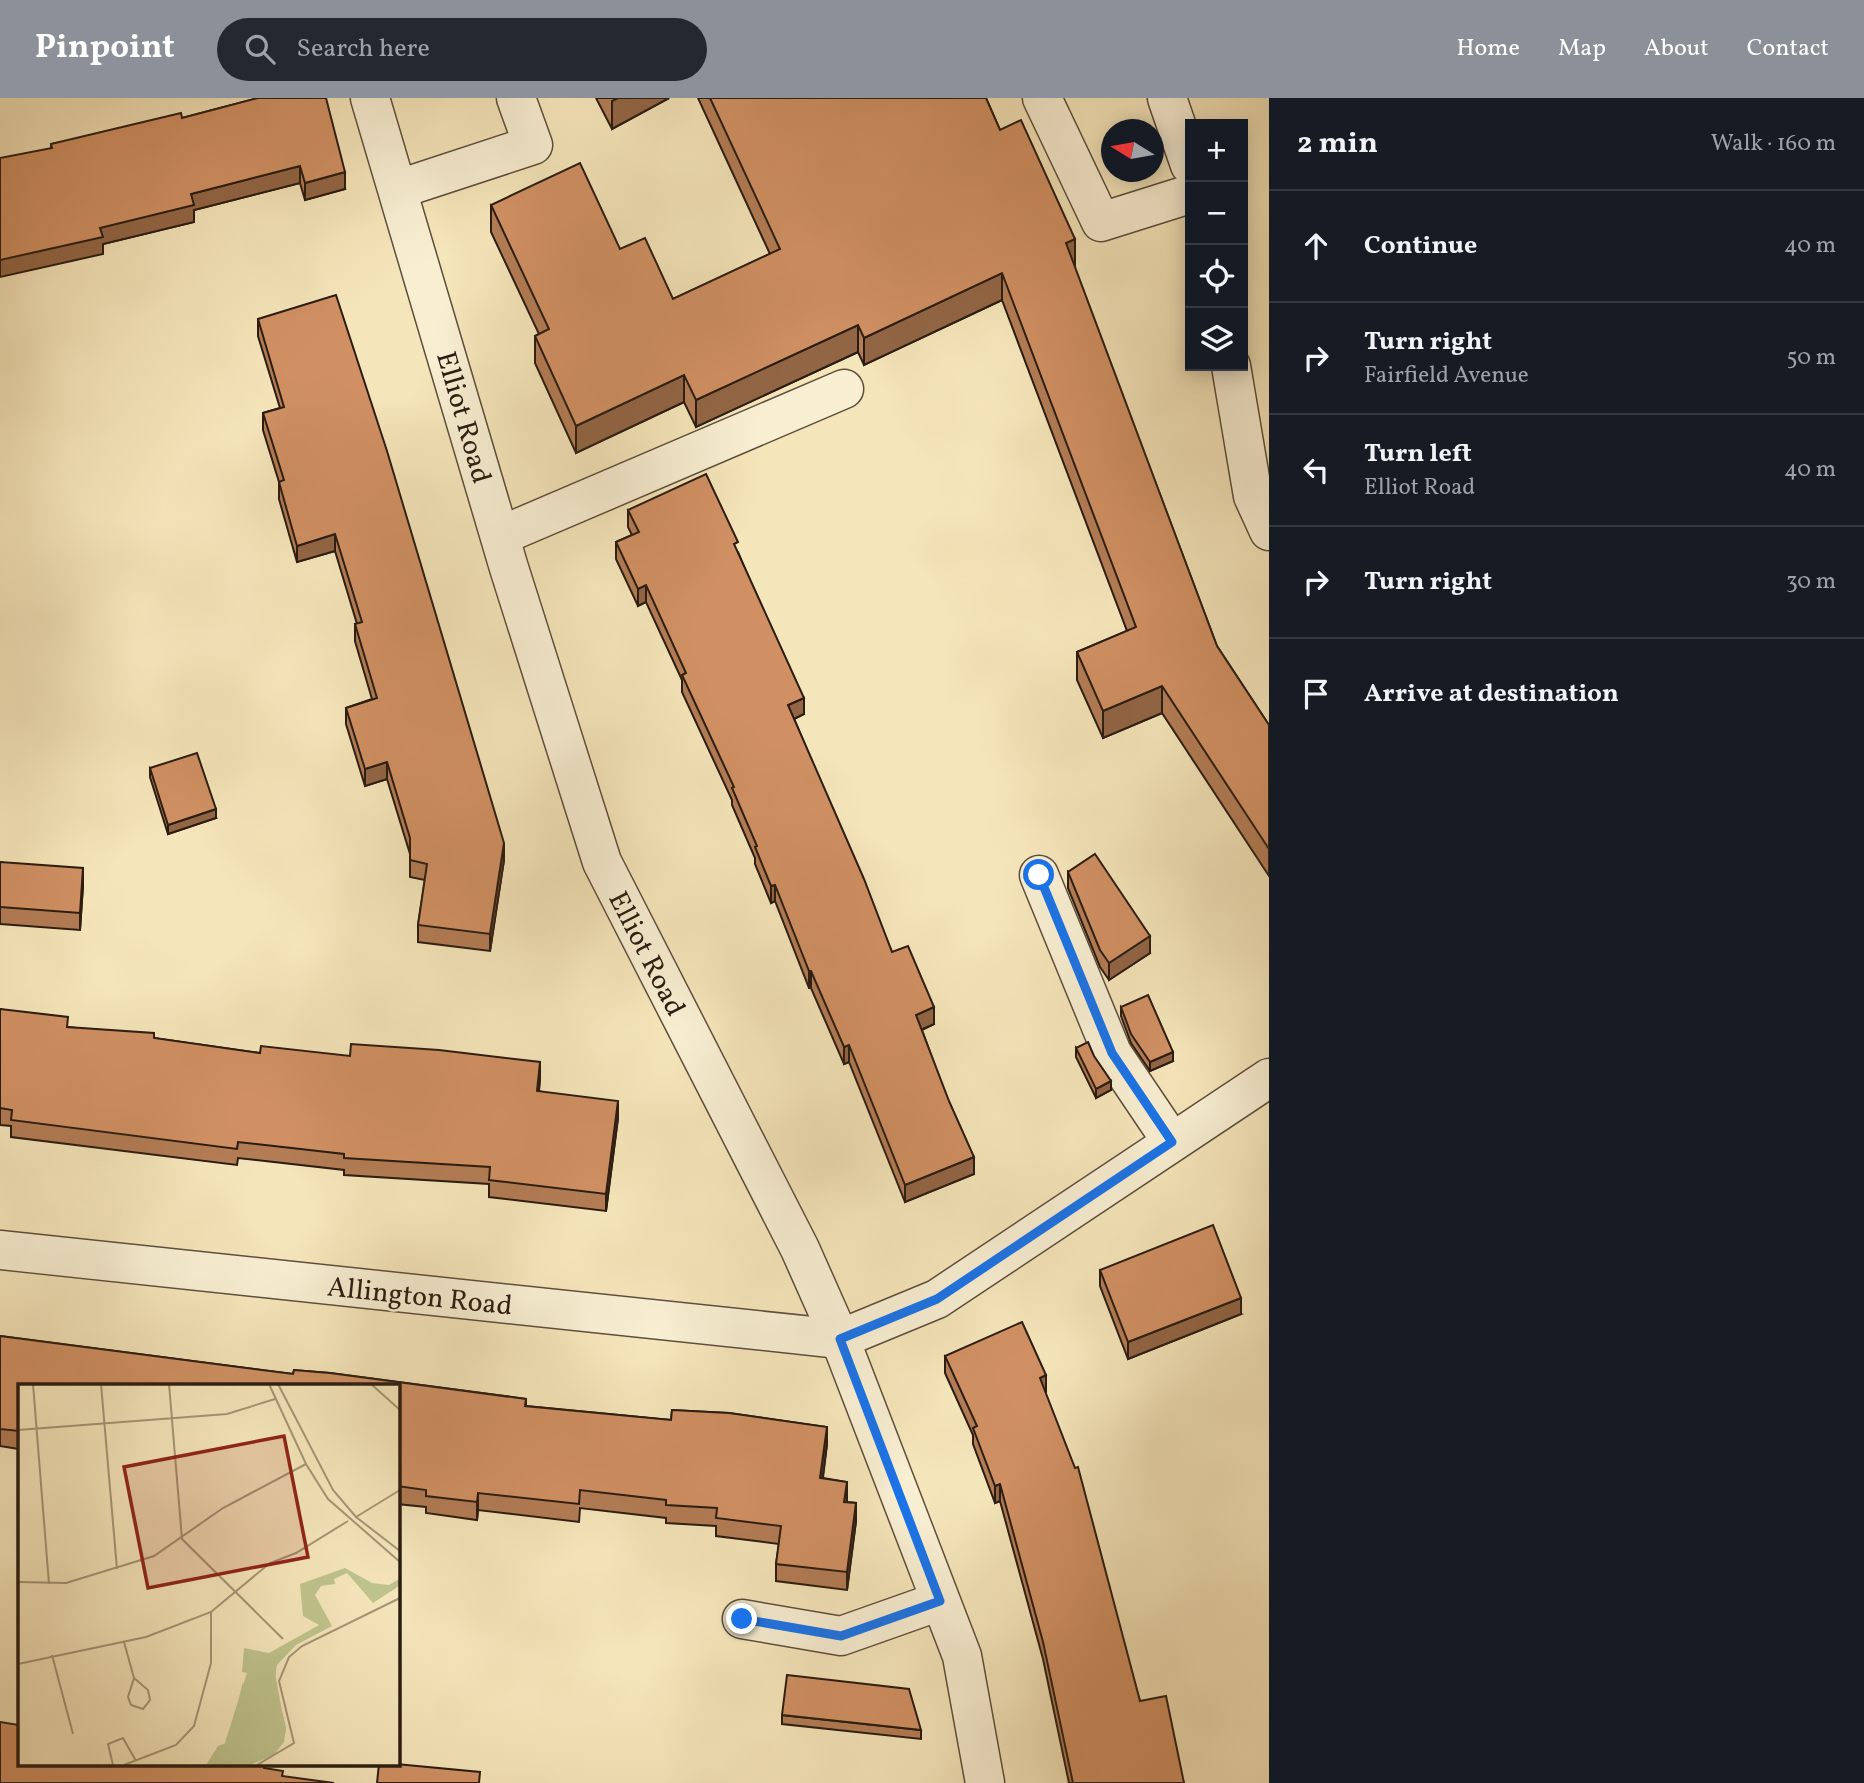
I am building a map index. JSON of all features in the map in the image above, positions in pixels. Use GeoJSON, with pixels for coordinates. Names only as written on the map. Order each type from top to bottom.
{"type":"FeatureCollection","features":[{"type":"Feature","properties":{"kind":"street","name":"Elliot Road"},"geometry":{"type":"LineString","coordinates":[[370,98],[500,536],[602,862],[800,1249],[840,1339],[962,1656],[985,1783]]}},
{"type":"Feature","properties":{"kind":"street"},"geometry":{"type":"LineString","coordinates":[[399,189],[533,145],[516,98]]}},
{"type":"Feature","properties":{"kind":"street"},"geometry":{"type":"LineString","coordinates":[[1042,98],[1101,222],[1185,196]]}},
{"type":"Feature","properties":{"kind":"street"},"geometry":{"type":"LineString","coordinates":[[1167,98],[1185,150]]}},
{"type":"Feature","properties":{"kind":"street"},"geometry":{"type":"LineString","coordinates":[[1232,371],[1253,496],[1269,531]]}},
{"type":"Feature","properties":{"kind":"street"},"geometry":{"type":"LineString","coordinates":[[500,536],[844,389]]}},
{"type":"Feature","properties":{"kind":"street"},"geometry":{"type":"LineString","coordinates":[[1039,875],[1112,1053],[1172,1142]]}},
{"type":"Feature","properties":{"kind":"street"},"geometry":{"type":"LineString","coordinates":[[840,1339],[937,1299],[1269,1078]]}},
{"type":"Feature","properties":{"kind":"street","name":"Allington Road"},"geometry":{"type":"LineString","coordinates":[[0,1250],[840,1339]]}},
{"type":"Feature","properties":{"kind":"street"},"geometry":{"type":"LineString","coordinates":[[742,1619],[841,1636],[940,1601]]}},
{"type":"Feature","properties":{"kind":"building"},"geometry":{"type":"Polygon","coordinates":[[[258,98],[326,98],[345,172],[305,183],[300,166],[191,194],[194,205],[100,228],[103,237],[0,260],[0,158],[52,148],[51,144],[181,113],[182,118],[258,98]]]}},
{"type":"Feature","properties":{"kind":"building"},"geometry":{"type":"Polygon","coordinates":[[[710,98],[986,98],[1000,130],[1021,120],[1075,239],[1066,243],[1217,646],[1269,725],[1269,849],[1162,686],[1103,711],[1077,652],[1136,627],[1002,273],[864,338],[858,325],[696,400],[684,375],[576,426],[535,336],[549,329],[491,205],[580,163],[620,249],[645,238],[673,299],[780,249],[710,98]]]}},
{"type":"Feature","properties":{"kind":"building"},"geometry":{"type":"Polygon","coordinates":[[[336,295],[387,451],[504,843],[490,934],[418,925],[427,864],[410,860],[410,838],[387,762],[365,769],[346,708],[377,698],[355,624],[362,622],[335,534],[297,546],[279,482],[284,480],[263,413],[284,407],[258,319],[336,295]]]}},
{"type":"Feature","properties":{"kind":"building"},"geometry":{"type":"Polygon","coordinates":[[[706,474],[738,542],[734,544],[804,698],[788,705],[864,879],[892,952],[908,946],[934,1007],[916,1015],[974,1157],[905,1185],[849,1045],[844,1047],[809,971],[775,885],[771,886],[732,788],[734,787],[682,675],[686,673],[646,585],[638,589],[616,542],[639,532],[628,510],[706,474]]]}},
{"type":"Feature","properties":{"kind":"building"},"geometry":{"type":"Polygon","coordinates":[[[197,753],[216,809],[168,825],[150,768],[197,753]]]}},
{"type":"Feature","properties":{"kind":"building"},"geometry":{"type":"Polygon","coordinates":[[[1095,854],[1150,936],[1109,963],[1100,950],[1068,872],[1095,854]]]}},
{"type":"Feature","properties":{"kind":"building"},"geometry":{"type":"Polygon","coordinates":[[[0,862],[83,868],[80,913],[0,907],[0,862]]]}},
{"type":"Feature","properties":{"kind":"building"},"geometry":{"type":"Polygon","coordinates":[[[1148,995],[1173,1052],[1150,1062],[1131,1034],[1121,1007],[1148,995]]]}},
{"type":"Feature","properties":{"kind":"building"},"geometry":{"type":"Polygon","coordinates":[[[0,1009],[68,1017],[67,1027],[154,1033],[154,1038],[260,1053],[261,1046],[350,1056],[351,1044],[439,1050],[540,1062],[537,1091],[618,1101],[606,1194],[489,1180],[490,1167],[344,1158],[344,1154],[238,1142],[237,1149],[11,1120],[12,1110],[0,1108],[0,1009]]]}},
{"type":"Feature","properties":{"kind":"building"},"geometry":{"type":"Polygon","coordinates":[[[1088,1042],[1111,1081],[1096,1089],[1076,1048],[1088,1042]]]}},
{"type":"Feature","properties":{"kind":"building"},"geometry":{"type":"Polygon","coordinates":[[[1213,1225],[1241,1298],[1128,1342],[1100,1270],[1213,1225]]]}},
{"type":"Feature","properties":{"kind":"building"},"geometry":{"type":"Polygon","coordinates":[[[1022,1322],[1046,1375],[1040,1378],[1075,1468],[1078,1467],[1140,1701],[1166,1696],[1184,1783],[1073,1783],[1043,1642],[1000,1484],[995,1486],[973,1428],[977,1426],[945,1356],[1022,1322]]]}},
{"type":"Feature","properties":{"kind":"building"},"geometry":{"type":"Polygon","coordinates":[[[0,1336],[293,1374],[294,1370],[330,1373],[526,1399],[525,1406],[671,1420],[672,1410],[729,1413],[827,1427],[820,1478],[847,1482],[844,1502],[856,1503],[847,1572],[776,1564],[781,1526],[716,1518],[717,1508],[666,1505],[666,1500],[580,1490],[579,1504],[478,1493],[477,1502],[426,1496],[426,1490],[399,1486],[399,1384],[18,1384],[18,1431],[0,1429],[0,1336]]]}},
{"type":"Feature","properties":{"kind":"building"},"geometry":{"type":"Polygon","coordinates":[[[787,1675],[909,1689],[921,1730],[782,1715],[787,1675]]]}},
{"type":"Feature","properties":{"kind":"building"},"geometry":{"type":"Polygon","coordinates":[[[0,1722],[18,1725],[18,1766],[264,1766],[283,1771],[282,1776],[334,1783],[0,1783],[0,1722]]]}},
{"type":"Feature","properties":{"kind":"building"},"geometry":{"type":"Polygon","coordinates":[[[399,1764],[480,1772],[479,1783],[377,1783],[379,1766],[399,1764]]]}},
{"type":"Feature","properties":{"kind":"route"},"geometry":{"type":"LineString","coordinates":[[742,1619],[841,1636],[940,1601],[840,1339],[937,1299],[1172,1142],[1112,1053],[1039,875]]}}]}
